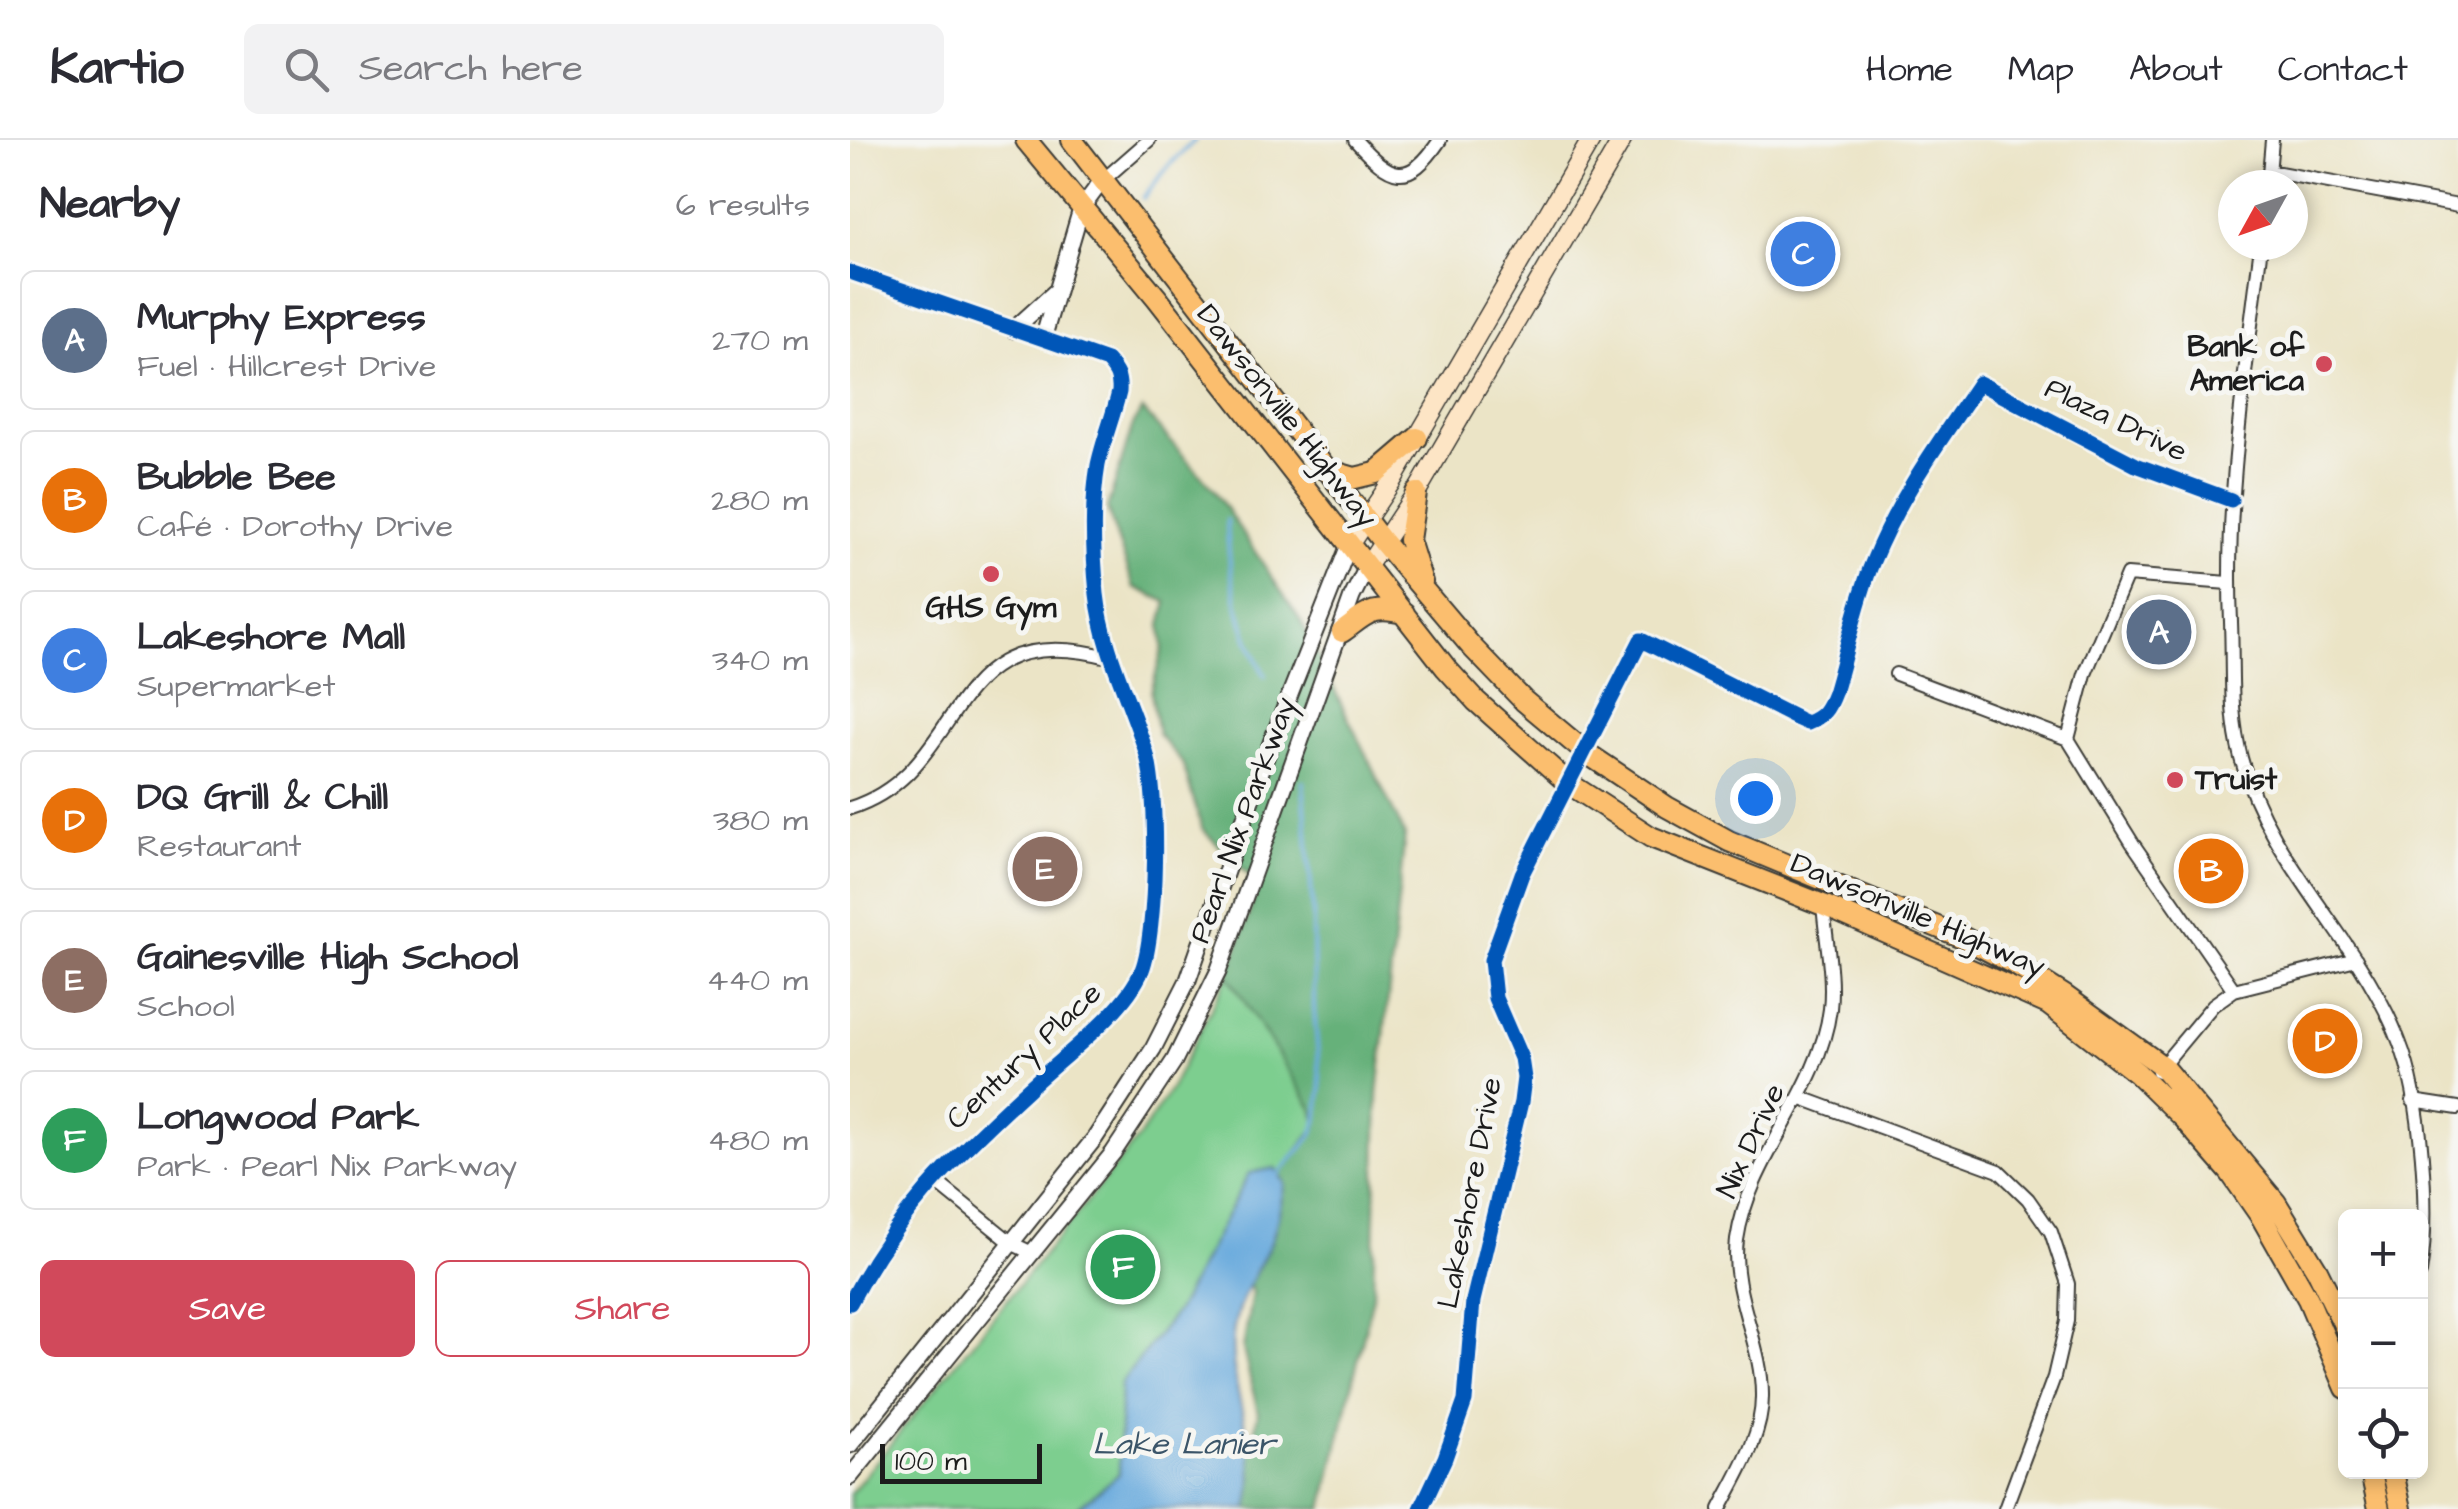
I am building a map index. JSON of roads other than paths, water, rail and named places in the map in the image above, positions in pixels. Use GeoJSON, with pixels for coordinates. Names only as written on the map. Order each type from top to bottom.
{"type":"FeatureCollection","features":[{"type":"Feature","properties":{"kind":"main road","name":"Dawsonville Highway"},"geometry":{"type":"LineString","coordinates":[[1026,140],[1158,298],[1349,545],[1476,701],[1568,783],[1652,837],[1823,905],[2048,1004],[2150,1084],[2230,1172],[2262,1218],[2308,1299],[2338,1369]]}},
{"type":"Feature","properties":{"kind":"main road","name":"Dawsonville Highway"},"geometry":{"type":"LineString","coordinates":[[1072,140],[1364,520],[1502,679],[1585,752],[1668,807],[1729,841],[1964,938],[2016,965],[2162,1066],[2276,1203],[2338,1313]]}},
{"type":"Feature","properties":{"kind":"main road","name":"Pearl Nix Parkway"},"geometry":{"type":"LineString","coordinates":[[1349,545],[1417,438],[1591,140]]}},
{"type":"Feature","properties":{"kind":"main road","name":"Pearl Nix Parkway"},"geometry":{"type":"LineString","coordinates":[[1368,567],[1416,493],[1622,140]]}},
{"type":"Feature","properties":{"kind":"main road"},"geometry":{"type":"LineString","coordinates":[[1324,468],[1356,478],[1376,473],[1417,438]]}},
{"type":"Feature","properties":{"kind":"main road"},"geometry":{"type":"LineString","coordinates":[[1416,493],[1409,540],[1425,593]]}},
{"type":"Feature","properties":{"kind":"main road"},"geometry":{"type":"LineString","coordinates":[[1342,632],[1366,612],[1385,608],[1404,614]]}},
{"type":"Feature","properties":{"kind":"main road"},"geometry":{"type":"LineString","coordinates":[[2373,1479],[2379,1509]]}},
{"type":"Feature","properties":{"kind":"main road"},"geometry":{"type":"LineString","coordinates":[[2394,1479],[2400,1509]]}},
{"type":"Feature","properties":{"kind":"street"},"geometry":{"type":"LineString","coordinates":[[1043,340],[1082,209],[1101,182],[1149,140]]}},
{"type":"Feature","properties":{"kind":"street"},"geometry":{"type":"LineString","coordinates":[[1354,140],[1388,170],[1401,174],[1416,171],[1440,140]]}},
{"type":"Feature","properties":{"kind":"street"},"geometry":{"type":"LineString","coordinates":[[2270,170],[2272,140]]}},
{"type":"Feature","properties":{"kind":"street"},"geometry":{"type":"LineString","coordinates":[[2308,184],[2458,206]]}},
{"type":"Feature","properties":{"kind":"street"},"geometry":{"type":"LineString","coordinates":[[2258,260],[2231,500],[2230,702],[2246,776],[2283,854],[2356,960],[2382,1002],[2401,1044],[2422,1164],[2421,1209]]}},
{"type":"Feature","properties":{"kind":"street","name":"Century Place"},"geometry":{"type":"LineString","coordinates":[[850,272],[1108,362],[1120,380],[1098,464],[1094,510],[1097,593],[1112,658],[1148,755],[1154,788],[1152,890],[1144,964],[1116,1011],[1002,1112],[934,1180],[897,1223],[850,1303]]}},
{"type":"Feature","properties":{"kind":"street"},"geometry":{"type":"LineString","coordinates":[[1013,330],[1058,290]]}},
{"type":"Feature","properties":{"kind":"street","name":"Plaza Drive"},"geometry":{"type":"LineString","coordinates":[[1979,383],[2136,465],[2231,500]]}},
{"type":"Feature","properties":{"kind":"street","name":"Lakeshore Drive"},"geometry":{"type":"LineString","coordinates":[[1421,1509],[1446,1458],[1465,1400],[1474,1301],[1521,1102],[1521,1058],[1495,998],[1491,960],[1522,874],[1642,640],[1807,723],[1827,710],[1882,540],[1923,464],[1979,383]]}},
{"type":"Feature","properties":{"kind":"street","name":"Pearl Nix Parkway"},"geometry":{"type":"LineString","coordinates":[[850,1445],[1013,1244],[1129,1091],[1188,980],[1278,722],[1349,545]]}},
{"type":"Feature","properties":{"kind":"street","name":"Pearl Nix Parkway"},"geometry":{"type":"LineString","coordinates":[[850,1477],[1124,1138],[1174,1061],[1218,972],[1352,596],[1368,567]]}},
{"type":"Feature","properties":{"kind":"street"},"geometry":{"type":"LineString","coordinates":[[2068,739],[2085,674],[2128,575],[2228,582]]}},
{"type":"Feature","properties":{"kind":"street"},"geometry":{"type":"LineString","coordinates":[[850,808],[880,794],[904,776],[981,678],[1000,662],[1023,651],[1048,648],[1112,658]]}},
{"type":"Feature","properties":{"kind":"street"},"geometry":{"type":"LineString","coordinates":[[1896,674],[2068,739],[2133,844],[2234,990]]}},
{"type":"Feature","properties":{"kind":"street","name":"Nix Drive"},"geometry":{"type":"LineString","coordinates":[[1720,1509],[1744,1464],[1759,1424],[1762,1397],[1736,1268],[1737,1242],[1749,1196],[1799,1098],[1824,1035],[1830,1008],[1830,962],[1823,905],[1826,882]]}},
{"type":"Feature","properties":{"kind":"street"},"geometry":{"type":"LineString","coordinates":[[2150,1084],[2213,1005],[2234,990],[2356,960]]}},
{"type":"Feature","properties":{"kind":"street"},"geometry":{"type":"LineString","coordinates":[[1799,1098],[1999,1171],[2028,1200],[2051,1232],[2068,1284],[2067,1321],[2054,1376],[2005,1509]]}},
{"type":"Feature","properties":{"kind":"street"},"geometry":{"type":"LineString","coordinates":[[2413,1100],[2458,1108]]}},
{"type":"Feature","properties":{"kind":"street"},"geometry":{"type":"LineString","coordinates":[[934,1180],[1013,1244],[1032,1252]]}},
{"type":"Feature","properties":{"kind":"water","name":"Lake Lanier"},"geometry":{"type":"Polygon","coordinates":[[[1275,1168],[1285,1183],[1277,1220],[1271,1242],[1243,1299],[1233,1335],[1235,1378],[1251,1464],[1248,1509],[1076,1509],[1119,1474],[1121,1383],[1177,1310],[1249,1173],[1275,1168]]]}},
{"type":"Feature","properties":{"kind":"waterway"},"geometry":{"type":"LineString","coordinates":[[1143,198],[1195,140]]}},
{"type":"Feature","properties":{"kind":"waterway"},"geometry":{"type":"LineString","coordinates":[[1227,520],[1237,601],[1265,676]]}},
{"type":"Feature","properties":{"kind":"waterway"},"geometry":{"type":"LineString","coordinates":[[1276,1177],[1311,1137],[1321,1090],[1303,782]]}},
{"type":"Feature","properties":{"kind":"place","name":"Lakeshore Mall"},"geometry":{"type":"Point","coordinates":[1803,254]}},
{"type":"Feature","properties":{"kind":"place","name":"Bank of America"},"geometry":{"type":"Point","coordinates":[2324,364]}},
{"type":"Feature","properties":{"kind":"place","name":"GHS Gym"},"geometry":{"type":"Point","coordinates":[991,574]}},
{"type":"Feature","properties":{"kind":"place","name":"Murphy Express"},"geometry":{"type":"Point","coordinates":[2159,632]}},
{"type":"Feature","properties":{"kind":"place","name":"Truist"},"geometry":{"type":"Point","coordinates":[2175,780]}},
{"type":"Feature","properties":{"kind":"place","name":"Gainesville High School"},"geometry":{"type":"Point","coordinates":[1045,869]}},
{"type":"Feature","properties":{"kind":"place","name":"Bubble Bee"},"geometry":{"type":"Point","coordinates":[2211,871]}},
{"type":"Feature","properties":{"kind":"place","name":"DQ Grill & Chill"},"geometry":{"type":"Point","coordinates":[2325,1041]}},
{"type":"Feature","properties":{"kind":"place","name":"Longwood Park"},"geometry":{"type":"Point","coordinates":[1123,1267]}}]}
